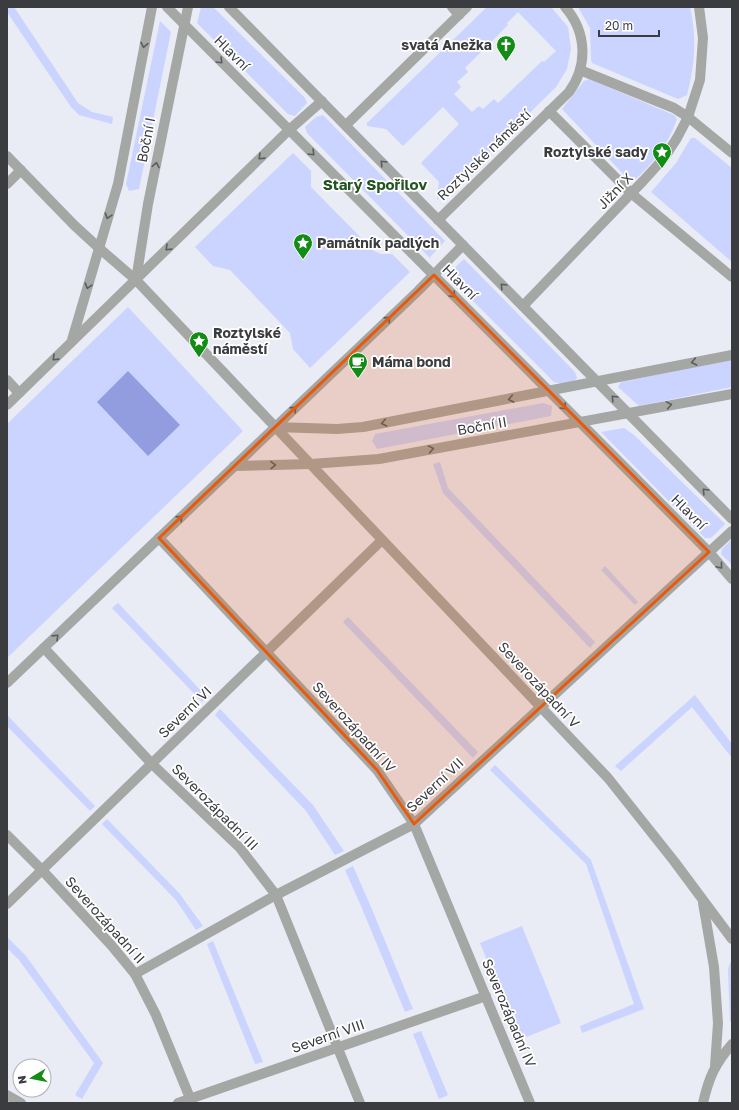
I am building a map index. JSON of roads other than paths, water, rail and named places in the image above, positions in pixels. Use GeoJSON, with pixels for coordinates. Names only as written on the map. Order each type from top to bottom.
{"type":"FeatureCollection","features":[{"type":"Feature","properties":{"kind":"street","name":"Boční I"},"geometry":{"type":"LineString","coordinates":[[99,248],[118,184],[152,7]]}},
{"type":"Feature","properties":{"kind":"street","name":"Hlavní"},"geometry":{"type":"LineString","coordinates":[[167,7],[709,552],[732,579]]}},
{"type":"Feature","properties":{"kind":"street","name":"Boční I"},"geometry":{"type":"LineString","coordinates":[[136,280],[148,204],[188,7]]}},
{"type":"Feature","properties":{"kind":"street","name":"Hlavní"},"geometry":{"type":"LineString","coordinates":[[229,7],[732,519]]}},
{"type":"Feature","properties":{"kind":"street"},"geometry":{"type":"LineString","coordinates":[[346,125],[455,11],[466,7]]}},
{"type":"Feature","properties":{"kind":"street","name":"Roztylské náměstí"},"geometry":{"type":"LineString","coordinates":[[438,220],[569,92],[576,82],[583,52],[582,39],[578,26],[571,13],[565,7]]}},
{"type":"Feature","properties":{"kind":"street","name":"Jižní X"},"geometry":{"type":"LineString","coordinates":[[523,306],[632,194],[664,158],[677,138],[688,117],[700,80],[703,38],[699,7]]}},
{"type":"Feature","properties":{"kind":"street"},"geometry":{"type":"LineString","coordinates":[[580,70],[674,108],[688,117],[732,152]]}},
{"type":"Feature","properties":{"kind":"street"},"geometry":{"type":"LineString","coordinates":[[7,405],[289,130],[322,101]]}},
{"type":"Feature","properties":{"kind":"street"},"geometry":{"type":"LineString","coordinates":[[549,111],[632,194],[732,277]]}},
{"type":"Feature","properties":{"kind":"street"},"geometry":{"type":"LineString","coordinates":[[7,156],[60,212],[136,280],[275,427]]}},
{"type":"Feature","properties":{"kind":"street"},"geometry":{"type":"LineString","coordinates":[[7,184],[21,170]]}},
{"type":"Feature","properties":{"kind":"street"},"geometry":{"type":"LineString","coordinates":[[7,683],[434,275],[463,245]]}},
{"type":"Feature","properties":{"kind":"street"},"geometry":{"type":"LineString","coordinates":[[71,342],[99,248]]}},
{"type":"Feature","properties":{"kind":"street","name":"Boční II"},"geometry":{"type":"LineString","coordinates":[[275,427],[337,429],[363,427],[732,355]]}},
{"type":"Feature","properties":{"kind":"street"},"geometry":{"type":"LineString","coordinates":[[7,380],[19,393]]}},
{"type":"Feature","properties":{"kind":"street","name":"Boční II"},"geometry":{"type":"LineString","coordinates":[[234,466],[311,464],[379,459],[732,394]]}},
{"type":"Feature","properties":{"kind":"street","name":"Severozápadní V"},"geometry":{"type":"LineString","coordinates":[[275,427],[608,778],[674,860],[732,939]]}},
{"type":"Feature","properties":{"kind":"street","name":"Severní VII"},"geometry":{"type":"LineString","coordinates":[[135,974],[276,895],[414,824],[732,531]]}},
{"type":"Feature","properties":{"kind":"street","name":"Severozápadní IV"},"geometry":{"type":"LineString","coordinates":[[159,538],[378,770],[414,824],[530,1103]]}},
{"type":"Feature","properties":{"kind":"street","name":"Severní VI"},"geometry":{"type":"LineString","coordinates":[[7,904],[382,540]]}},
{"type":"Feature","properties":{"kind":"street","name":"Severozápadní III"},"geometry":{"type":"LineString","coordinates":[[44,648],[152,764],[240,848],[276,895],[360,1103]]}},
{"type":"Feature","properties":{"kind":"street","name":"Severozápadní II"},"geometry":{"type":"LineString","coordinates":[[7,835],[42,870],[112,946],[135,974],[156,1016],[191,1101]]}},
{"type":"Feature","properties":{"kind":"street"},"geometry":{"type":"LineString","coordinates":[[703,901],[714,967],[718,1023],[715,1066]]}},
{"type":"Feature","properties":{"kind":"street","name":"Severní VIII"},"geometry":{"type":"LineString","coordinates":[[178,1103],[191,1101],[338,1047],[486,996]]}},
{"type":"Feature","properties":{"kind":"street"},"geometry":{"type":"LineString","coordinates":[[703,1103],[706,1089],[715,1066],[732,1044]]}},
{"type":"Feature","properties":{"kind":"street"},"geometry":{"type":"LineString","coordinates":[[7,1095],[21,1103]]}},
{"type":"Feature","properties":{"kind":"place","name":"svatá Anežka"},"geometry":{"type":"Point","coordinates":[506,62]}},
{"type":"Feature","properties":{"kind":"place","name":"Roztylské sady"},"geometry":{"type":"Point","coordinates":[662,169]}},
{"type":"Feature","properties":{"kind":"place","name":"Památník padlých"},"geometry":{"type":"Point","coordinates":[303,260]}},
{"type":"Feature","properties":{"kind":"place","name":"Roztylské náměstí"},"geometry":{"type":"Point","coordinates":[199,358]}},
{"type":"Feature","properties":{"kind":"place","name":"Máma bond"},"geometry":{"type":"Point","coordinates":[358,379]}},
{"type":"Feature","properties":{"kind":"district","name":"Starý Spořilov"},"geometry":{"type":"Point","coordinates":[375,185]}}]}
